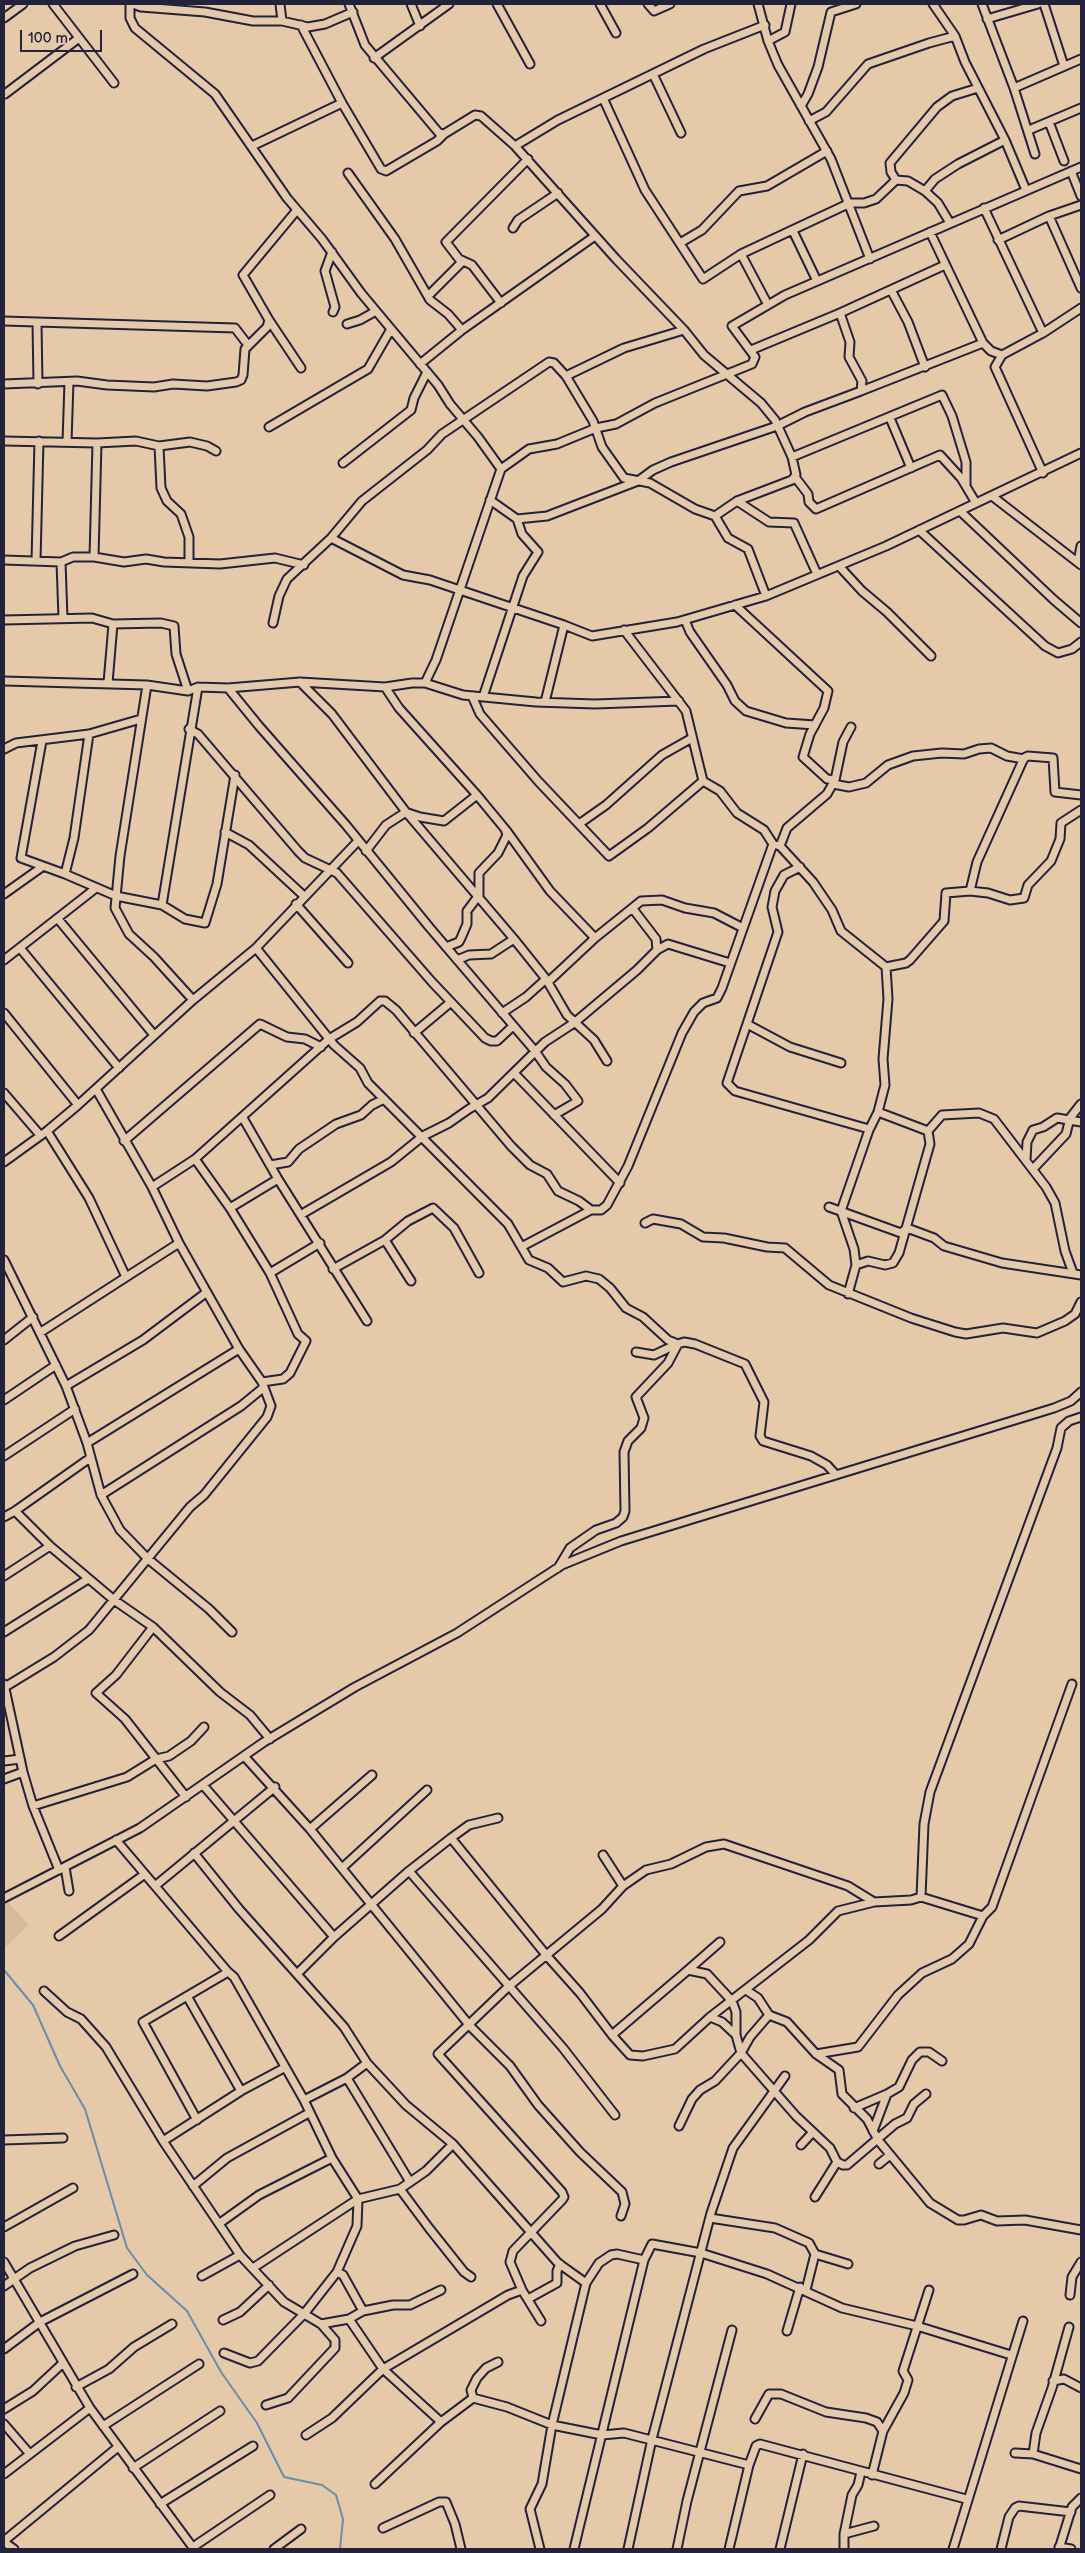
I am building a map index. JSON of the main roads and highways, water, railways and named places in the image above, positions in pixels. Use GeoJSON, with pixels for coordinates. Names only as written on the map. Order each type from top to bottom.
{"type":"FeatureCollection","features":[{"type":"Feature","properties":{"kind":"waterway"},"geometry":{"type":"LineString","coordinates":[[4,1970],[33,2005],[60,2066],[85,2109],[127,2248],[147,2275],[187,2311],[221,2372],[257,2423],[284,2477],[322,2485],[336,2495],[343,2519],[340,2549]]}}]}
